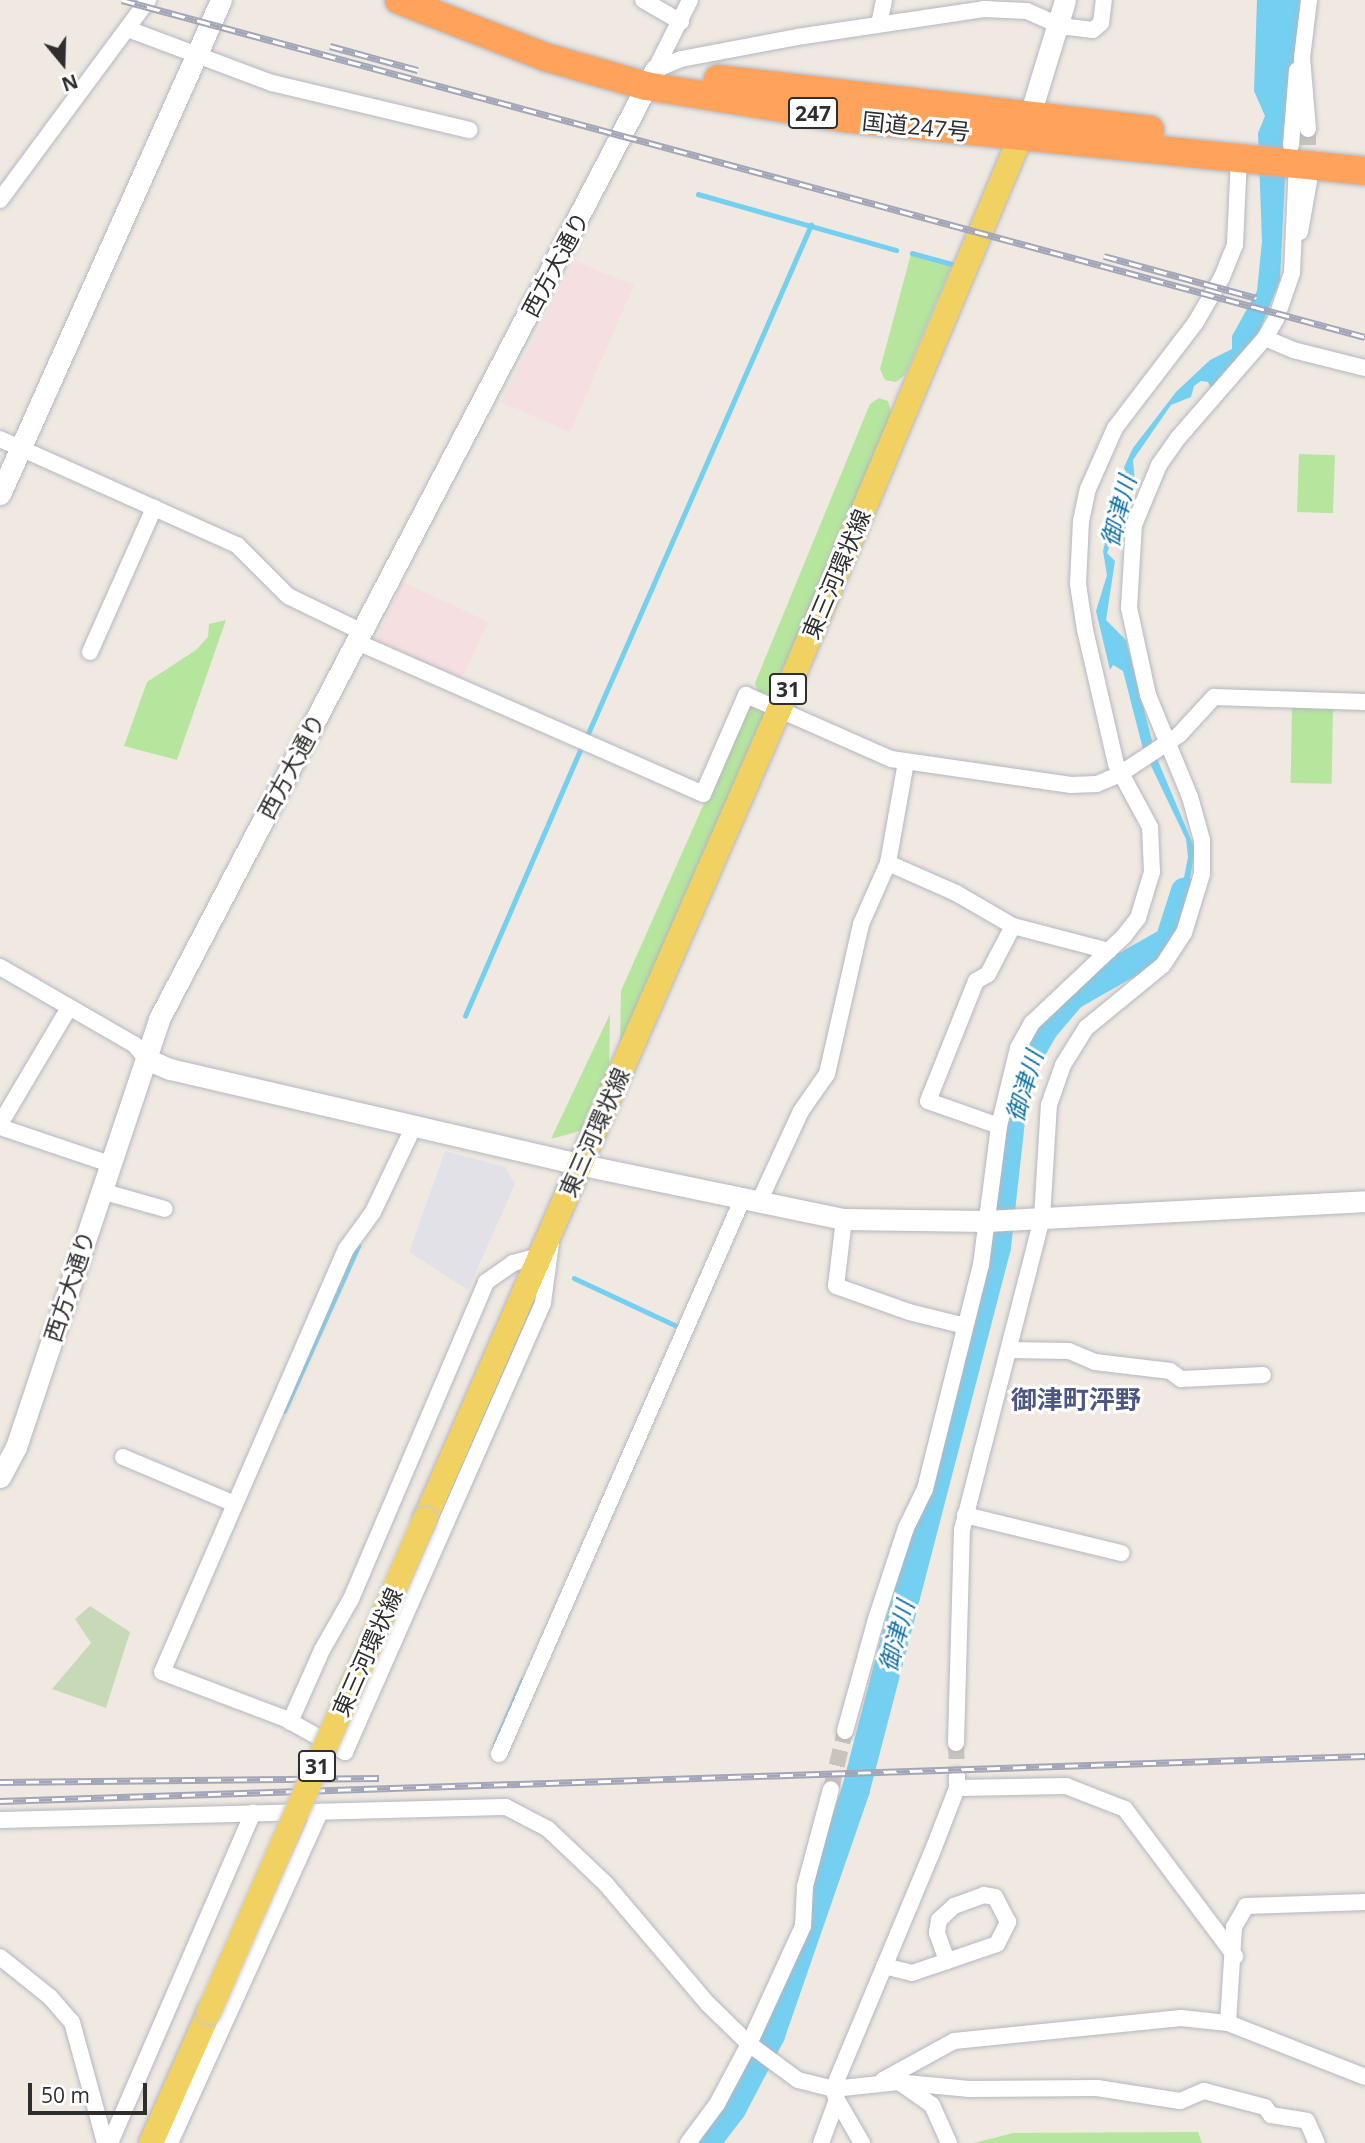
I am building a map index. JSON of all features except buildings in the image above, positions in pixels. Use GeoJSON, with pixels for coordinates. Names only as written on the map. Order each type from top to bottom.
{"type":"FeatureCollection","features":[{"type":"Feature","properties":{"kind":"highway","name":"国道247号"},"geometry":{"type":"LineString","coordinates":[[399,0],[545,57],[844,118],[1024,128],[1240,151],[1365,153]]}},
{"type":"Feature","properties":{"kind":"highway","name":"国道247号"},"geometry":{"type":"LineString","coordinates":[[448,0],[650,78]]}},
{"type":"Feature","properties":{"kind":"highway","name":"国道247号"},"geometry":{"type":"LineString","coordinates":[[1297,154],[1365,171]]}},
{"type":"Feature","properties":{"kind":"main road","name":"東三河環状線"},"geometry":{"type":"LineString","coordinates":[[151,2143],[779,710],[1024,128]]}},
{"type":"Feature","properties":{"kind":"street"},"geometry":{"type":"LineString","coordinates":[[0,200],[148,0]]}},
{"type":"Feature","properties":{"kind":"street"},"geometry":{"type":"LineString","coordinates":[[0,494],[221,0]]}},
{"type":"Feature","properties":{"kind":"street"},"geometry":{"type":"LineString","coordinates":[[643,0],[681,22]]}},
{"type":"Feature","properties":{"kind":"street"},"geometry":{"type":"LineString","coordinates":[[650,78],[690,0]]}},
{"type":"Feature","properties":{"kind":"street"},"geometry":{"type":"LineString","coordinates":[[879,24],[884,0]]}},
{"type":"Feature","properties":{"kind":"street"},"geometry":{"type":"LineString","coordinates":[[1024,128],[1060,26],[1065,0]]}},
{"type":"Feature","properties":{"kind":"street"},"geometry":{"type":"LineString","coordinates":[[650,78],[681,59],[955,12],[1027,6],[1060,26],[1093,30],[1101,23],[1104,0]]}},
{"type":"Feature","properties":{"kind":"street"},"geometry":{"type":"LineString","coordinates":[[956,1743],[965,1515],[1041,1219],[1049,1105],[1063,1065],[1086,1028],[1163,965],[1184,933],[1202,874],[1202,840],[1148,695],[1129,608],[1134,525],[1159,466],[1178,438],[1265,338],[1290,281],[1302,58],[1309,0]]}},
{"type":"Feature","properties":{"kind":"street"},"geometry":{"type":"LineString","coordinates":[[128,29],[272,83],[469,130]]}},
{"type":"Feature","properties":{"kind":"street"},"geometry":{"type":"LineString","coordinates":[[1297,154],[1296,73],[1302,58]]}},
{"type":"Feature","properties":{"kind":"street","name":"西方大通り"},"geometry":{"type":"LineString","coordinates":[[0,1477],[16,1447],[159,1019],[650,78]]}},
{"type":"Feature","properties":{"kind":"street"},"geometry":{"type":"LineString","coordinates":[[845,1731],[877,1616],[906,1528],[925,1489],[989,1221],[999,1126],[1018,1048],[1032,1023],[1109,951],[1138,918],[1152,872],[1150,827],[1124,772],[1082,607],[1081,521],[1087,489],[1115,428],[1196,322],[1222,277],[1235,245],[1240,151]]}},
{"type":"Feature","properties":{"kind":"street"},"geometry":{"type":"LineString","coordinates":[[1265,338],[1293,350],[1365,368]]}},
{"type":"Feature","properties":{"kind":"street"},"geometry":{"type":"LineString","coordinates":[[0,439],[237,545],[288,596],[360,637],[703,794],[746,695],[906,762],[943,763],[1060,785],[1097,784],[1124,772],[1165,745],[1214,697],[1365,702]]}},
{"type":"Feature","properties":{"kind":"street"},"geometry":{"type":"LineString","coordinates":[[90,652],[154,508]]}},
{"type":"Feature","properties":{"kind":"street"},"geometry":{"type":"LineString","coordinates":[[499,1754],[751,1200],[800,1111],[827,1074],[861,924],[888,863],[906,762]]}},
{"type":"Feature","properties":{"kind":"street"},"geometry":{"type":"LineString","coordinates":[[888,863],[956,893],[1013,926],[1109,951]]}},
{"type":"Feature","properties":{"kind":"street"},"geometry":{"type":"LineString","coordinates":[[999,1126],[928,1101],[976,981],[988,974],[1013,926]]}},
{"type":"Feature","properties":{"kind":"street"},"geometry":{"type":"LineString","coordinates":[[0,967],[135,1045],[146,1059],[170,1069],[578,1164],[844,1219],[989,1221],[1365,1201]]}},
{"type":"Feature","properties":{"kind":"street"},"geometry":{"type":"LineString","coordinates":[[69,1008],[0,1125],[110,1164]]}},
{"type":"Feature","properties":{"kind":"street"},"geometry":{"type":"LineString","coordinates":[[414,1126],[373,1212],[346,1249],[162,1672],[290,1722],[345,1752],[543,1303],[552,1226]]}},
{"type":"Feature","properties":{"kind":"street"},"geometry":{"type":"LineString","coordinates":[[100,1191],[165,1209]]}},
{"type":"Feature","properties":{"kind":"street"},"geometry":{"type":"LineString","coordinates":[[844,1219],[836,1286],[909,1312],[965,1326]]}},
{"type":"Feature","properties":{"kind":"street"},"geometry":{"type":"LineString","coordinates":[[290,1722],[322,1650],[351,1599],[486,1282],[513,1263],[540,1256]]}},
{"type":"Feature","properties":{"kind":"street"},"geometry":{"type":"LineString","coordinates":[[1009,1350],[1069,1351],[1095,1362],[1170,1371],[1181,1379],[1263,1375]]}},
{"type":"Feature","properties":{"kind":"street"},"geometry":{"type":"LineString","coordinates":[[123,1457],[235,1504]]}},
{"type":"Feature","properties":{"kind":"street"},"geometry":{"type":"LineString","coordinates":[[965,1515],[1121,1553]]}},
{"type":"Feature","properties":{"kind":"street"},"geometry":{"type":"LineString","coordinates":[[821,2143],[834,2095],[957,1782],[1066,1786],[1125,1809],[1235,1956]]}},
{"type":"Feature","properties":{"kind":"street"},"geometry":{"type":"LineString","coordinates":[[688,2143],[717,2104],[752,2046],[803,1926],[805,1886],[831,1789]]}},
{"type":"Feature","properties":{"kind":"street"},"geometry":{"type":"LineString","coordinates":[[0,1820],[506,1807],[534,1820],[605,1883],[708,2004],[752,2046],[788,2073],[834,2095],[862,2143]]}},
{"type":"Feature","properties":{"kind":"street"},"geometry":{"type":"LineString","coordinates":[[170,2143],[320,1812]]}},
{"type":"Feature","properties":{"kind":"street"},"geometry":{"type":"LineString","coordinates":[[110,2143],[253,1813]]}},
{"type":"Feature","properties":{"kind":"street"},"geometry":{"type":"LineString","coordinates":[[884,1966],[912,1973],[997,1944],[1008,1922],[995,1898],[984,1895],[954,1906],[939,1920],[937,1933],[947,1961]]}},
{"type":"Feature","properties":{"kind":"street"},"geometry":{"type":"LineString","coordinates":[[1228,2023],[1235,1956],[1234,1927],[1247,1906],[1365,1902]]}},
{"type":"Feature","properties":{"kind":"street"},"geometry":{"type":"LineString","coordinates":[[0,1957],[50,1997],[72,2022],[105,2143]]}},
{"type":"Feature","properties":{"kind":"street"},"geometry":{"type":"LineString","coordinates":[[834,2095],[891,2081],[954,2041],[1181,2018],[1228,2023],[1365,2077]]}},
{"type":"Feature","properties":{"kind":"street"},"geometry":{"type":"LineString","coordinates":[[891,2081],[932,2105],[949,2143]]}},
{"type":"Feature","properties":{"kind":"street"},"geometry":{"type":"LineString","coordinates":[[891,2081],[970,2089],[1097,2088],[1180,2101],[1204,2091],[1265,2107],[1271,2115],[1307,2120],[1317,2143]]}},
{"type":"Feature","properties":{"kind":"shaded area"},"geometry":{"type":"Polygon","coordinates":[[[574,261],[634,285],[570,432],[501,402],[574,261]]]}},
{"type":"Feature","properties":{"kind":"shaded area"},"geometry":{"type":"Polygon","coordinates":[[[403,582],[488,622],[459,683],[374,644],[403,582]]]}},
{"type":"Feature","properties":{"kind":"shaded area"},"geometry":{"type":"Polygon","coordinates":[[[445,1151],[505,1167],[515,1184],[468,1290],[409,1252],[445,1151]]]}},
{"type":"Feature","properties":{"kind":"green space"},"geometry":{"type":"Polygon","coordinates":[[[911,254],[952,265],[905,375],[896,382],[885,380],[880,369],[911,254]]]}},
{"type":"Feature","properties":{"kind":"green space"},"geometry":{"type":"Polygon","coordinates":[[[879,398],[888,401],[891,412],[827,582],[773,696],[758,692],[755,683],[870,404],[879,398]]]}},
{"type":"Feature","properties":{"kind":"green space"},"geometry":{"type":"Polygon","coordinates":[[[1299,454],[1335,455],[1333,513],[1297,512],[1299,454]]]}},
{"type":"Feature","properties":{"kind":"green space"},"geometry":{"type":"Polygon","coordinates":[[[226,620],[177,760],[124,746],[147,682],[196,650],[208,637],[209,624],[226,620]]]}},
{"type":"Feature","properties":{"kind":"green space"},"geometry":{"type":"Polygon","coordinates":[[[748,704],[767,711],[620,1046],[621,991],[748,704]]]}},
{"type":"Feature","properties":{"kind":"green space"},"geometry":{"type":"Polygon","coordinates":[[[1292,706],[1333,707],[1332,784],[1291,783],[1292,706]]]}},
{"type":"Feature","properties":{"kind":"green space"},"geometry":{"type":"Polygon","coordinates":[[[610,1014],[609,1072],[580,1131],[551,1139],[610,1014]]]}},
{"type":"Feature","properties":{"kind":"green space"},"geometry":{"type":"Polygon","coordinates":[[[90,1606],[130,1632],[106,1708],[52,1689],[91,1643],[75,1619],[90,1606]]]}},
{"type":"Feature","properties":{"kind":"green space"},"geometry":{"type":"Polygon","coordinates":[[[1198,2132],[1202,2143],[974,2143],[1013,2133],[1198,2132]]]}},
{"type":"Feature","properties":{"kind":"water"},"geometry":{"type":"Polygon","coordinates":[[[1257,0],[1300,0],[1301,6],[1289,96],[1280,280],[1258,335],[1212,390],[1208,382],[1201,381],[1194,386],[1191,397],[1171,405],[1133,460],[1135,484],[1107,553],[1115,561],[1106,620],[1126,640],[1156,756],[1195,849],[1185,909],[1172,939],[1188,857],[1186,839],[1143,749],[1123,671],[1113,665],[1110,670],[1096,611],[1107,575],[1103,551],[1117,496],[1128,478],[1124,467],[1133,448],[1176,392],[1210,360],[1232,349],[1232,336],[1257,291],[1262,241],[1258,133],[1265,116],[1254,91],[1257,0]]]}},
{"type":"Feature","properties":{"kind":"waterway"},"geometry":{"type":"LineString","coordinates":[[698,194],[896,250]]}},
{"type":"Feature","properties":{"kind":"waterway"},"geometry":{"type":"LineString","coordinates":[[587,736],[811,225]]}},
{"type":"Feature","properties":{"kind":"waterway"},"geometry":{"type":"LineString","coordinates":[[912,253],[952,264]]}},
{"type":"Feature","properties":{"kind":"waterway"},"geometry":{"type":"LineString","coordinates":[[465,1016],[581,748]]}},
{"type":"Feature","properties":{"kind":"waterway","name":"御津川"},"geometry":{"type":"LineString","coordinates":[[706,2143],[732,2109],[771,2035],[856,1789],[997,1247],[1013,1103],[1028,1057],[1044,1029],[1072,996],[1169,941],[1185,891]]}},
{"type":"Feature","properties":{"kind":"waterway"},"geometry":{"type":"LineString","coordinates":[[284,1411],[358,1246]]}},
{"type":"Feature","properties":{"kind":"waterway"},"geometry":{"type":"LineString","coordinates":[[574,1278],[679,1327]]}},
{"type":"Feature","properties":{"kind":"waterway"},"geometry":{"type":"LineString","coordinates":[[495,1744],[522,1681]]}},
{"type":"Feature","properties":{"kind":"tunnel"},"geometry":{"type":"LineString","coordinates":[[1308,129],[1308,171]]}},
{"type":"Feature","properties":{"kind":"tunnel"},"geometry":{"type":"LineString","coordinates":[[831,1789],[845,1731]]}},
{"type":"Feature","properties":{"kind":"tunnel"},"geometry":{"type":"LineString","coordinates":[[956,1743],[957,1776]]}},
{"type":"Feature","properties":{"kind":"railway"},"geometry":{"type":"LineString","coordinates":[[122,0],[1365,337]]}},
{"type":"Feature","properties":{"kind":"railway"},"geometry":{"type":"LineString","coordinates":[[330,46],[418,70]]}},
{"type":"Feature","properties":{"kind":"railway"},"geometry":{"type":"LineString","coordinates":[[1104,256],[1256,298]]}},
{"type":"Feature","properties":{"kind":"railway"},"geometry":{"type":"LineString","coordinates":[[0,1801],[1365,1756]]}},
{"type":"Feature","properties":{"kind":"railway"},"geometry":{"type":"LineString","coordinates":[[0,1782],[379,1778]]}},
{"type":"Feature","properties":{"kind":"district","name":"御津町泙野"},"geometry":{"type":"Point","coordinates":[1076,1400]}}]}
